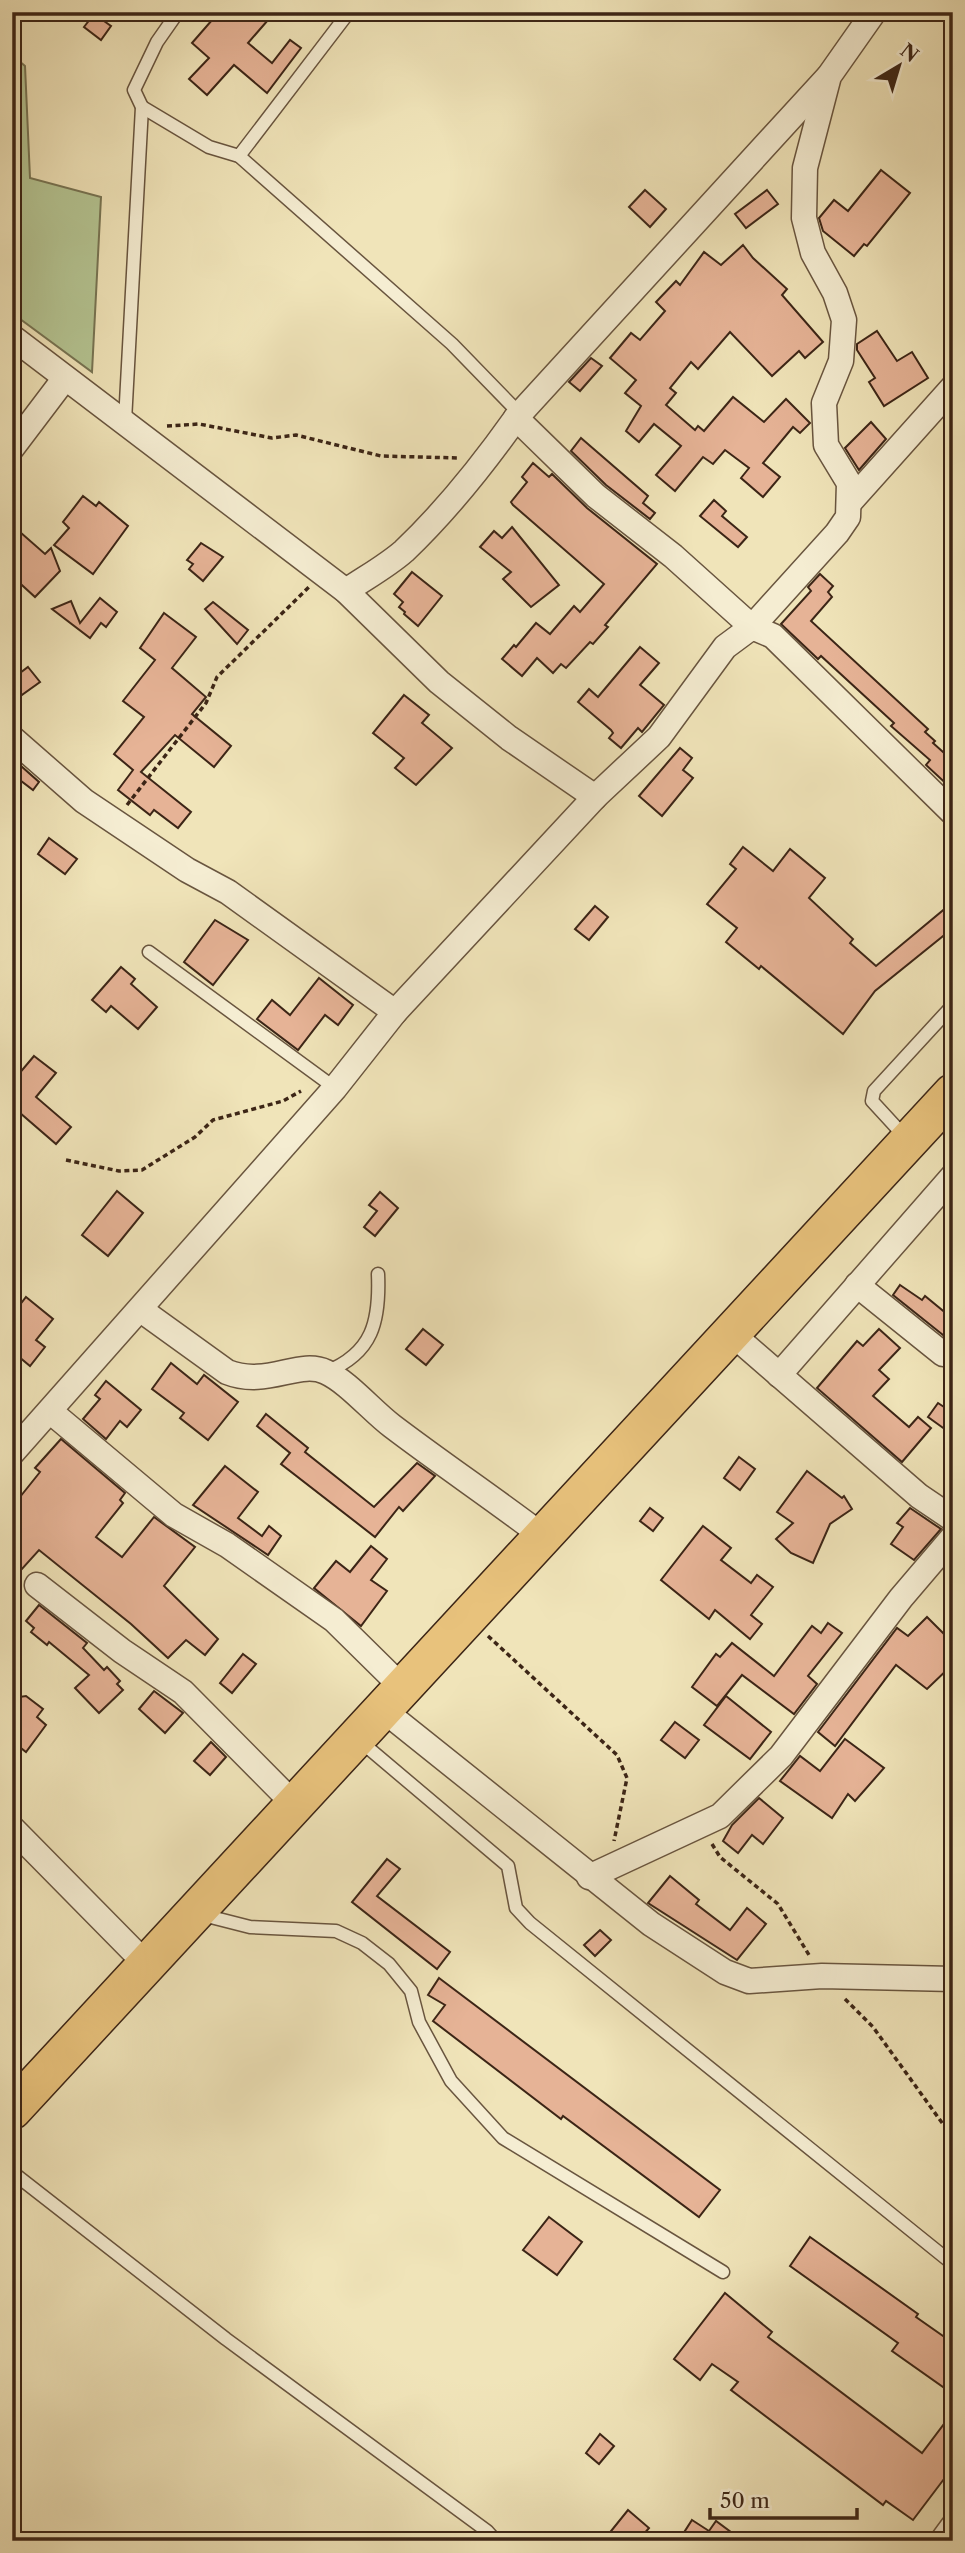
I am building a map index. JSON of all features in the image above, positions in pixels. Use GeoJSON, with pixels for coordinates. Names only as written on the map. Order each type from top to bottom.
{"type":"FeatureCollection","features":[{"type":"Feature","properties":{"kind":"highway"},"geometry":{"type":"LineString","coordinates":[[12,2110],[195,1914],[293,1802],[357,1738],[953,1093]]}},
{"type":"Feature","properties":{"kind":"street"},"geometry":{"type":"LineString","coordinates":[[346,591],[402,553],[486,460],[518,416],[829,76],[845,49],[874,12]]}},
{"type":"Feature","properties":{"kind":"street"},"geometry":{"type":"LineString","coordinates":[[15,1444],[51,1412],[141,1310],[329,1083],[595,797],[659,737],[725,647],[752,627],[837,533],[848,517],[849,482],[826,445],[824,403],[841,361],[844,320],[835,293],[813,253],[804,218],[805,168],[829,76]]}},
{"type":"Feature","properties":{"kind":"street"},"geometry":{"type":"LineString","coordinates":[[12,337],[346,591],[439,682],[509,738],[595,797]]}},
{"type":"Feature","properties":{"kind":"street"},"geometry":{"type":"LineString","coordinates":[[12,448],[65,378]]}},
{"type":"Feature","properties":{"kind":"street"},"geometry":{"type":"LineString","coordinates":[[850,502],[953,387]]}},
{"type":"Feature","properties":{"kind":"street"},"geometry":{"type":"LineString","coordinates":[[518,416],[596,496],[673,556],[752,627],[773,636],[953,813]]}},
{"type":"Feature","properties":{"kind":"street"},"geometry":{"type":"LineString","coordinates":[[12,738],[84,801],[228,892],[396,1012]]}},
{"type":"Feature","properties":{"kind":"street"},"geometry":{"type":"LineString","coordinates":[[779,1375],[953,1176]]}},
{"type":"Feature","properties":{"kind":"street"},"geometry":{"type":"LineString","coordinates":[[857,1285],[943,1354]]}},
{"type":"Feature","properties":{"kind":"street"},"geometry":{"type":"LineString","coordinates":[[141,1310],[227,1372],[240,1377],[267,1377],[304,1367],[326,1372],[392,1426],[544,1537]]}},
{"type":"Feature","properties":{"kind":"street"},"geometry":{"type":"LineString","coordinates":[[731,1334],[919,1496],[953,1519]]}},
{"type":"Feature","properties":{"kind":"street"},"geometry":{"type":"LineString","coordinates":[[51,1412],[174,1514],[227,1545],[334,1620],[393,1699],[598,1873],[651,1924],[725,1972],[749,1982],[822,1976],[953,1979]]}},
{"type":"Feature","properties":{"kind":"street"},"geometry":{"type":"LineString","coordinates":[[598,1873],[720,1816],[781,1756],[901,1598],[953,1537]]}},
{"type":"Feature","properties":{"kind":"street"},"geometry":{"type":"LineString","coordinates":[[37,1585],[122,1651],[183,1692],[293,1802]]}},
{"type":"Feature","properties":{"kind":"street"},"geometry":{"type":"LineString","coordinates":[[12,1828],[148,1965]]}},
{"type":"Feature","properties":{"kind":"street"},"geometry":{"type":"LineString","coordinates":[[12,1861],[39,1856]]}},
{"type":"Feature","properties":{"kind":"street"},"geometry":{"type":"LineString","coordinates":[[942,2541],[953,2526]]}},
{"type":"Feature","properties":{"kind":"lane"},"geometry":{"type":"LineString","coordinates":[[133,427],[142,107],[134,90],[157,42],[178,12]]}},
{"type":"Feature","properties":{"kind":"lane"},"geometry":{"type":"LineString","coordinates":[[239,156],[349,12]]}},
{"type":"Feature","properties":{"kind":"lane"},"geometry":{"type":"LineString","coordinates":[[142,107],[209,147],[239,156],[452,344],[518,416]]}},
{"type":"Feature","properties":{"kind":"lane"},"geometry":{"type":"LineString","coordinates":[[149,952],[329,1083]]}},
{"type":"Feature","properties":{"kind":"lane"},"geometry":{"type":"LineString","coordinates":[[908,1141],[872,1101],[874,1091],[953,1005]]}},
{"type":"Feature","properties":{"kind":"lane"},"geometry":{"type":"LineString","coordinates":[[326,1372],[346,1364],[363,1349],[373,1329],[379,1298],[378,1274]]}},
{"type":"Feature","properties":{"kind":"lane"},"geometry":{"type":"LineString","coordinates":[[357,1738],[508,1866],[516,1908],[530,1923],[953,2264]]}},
{"type":"Feature","properties":{"kind":"lane"},"geometry":{"type":"LineString","coordinates":[[195,1914],[250,1927],[336,1931],[362,1942],[389,1964],[411,1991],[419,2022],[451,2081],[503,2138],[723,2272]]}},
{"type":"Feature","properties":{"kind":"lane"},"geometry":{"type":"LineString","coordinates":[[12,2172],[226,2340],[487,2531],[496,2541]]}},
{"type":"Feature","properties":{"kind":"path"},"geometry":{"type":"LineString","coordinates":[[133,427],[199,424],[272,438],[296,435],[363,454],[486,460]]}},
{"type":"Feature","properties":{"kind":"path"},"geometry":{"type":"LineString","coordinates":[[115,822],[206,703],[217,677],[323,573]]}},
{"type":"Feature","properties":{"kind":"path"},"geometry":{"type":"LineString","coordinates":[[66,1160],[119,1171],[142,1170],[195,1137],[213,1120],[283,1101],[329,1083]]}},
{"type":"Feature","properties":{"kind":"path"},"geometry":{"type":"LineString","coordinates":[[468,1618],[617,1755],[627,1778],[598,1873]]}},
{"type":"Feature","properties":{"kind":"path"},"geometry":{"type":"LineString","coordinates":[[704,1823],[720,1857],[778,1904],[822,1976],[873,2027],[953,2138]]}},
{"type":"Feature","properties":{"kind":"green space"},"geometry":{"type":"Polygon","coordinates":[[[12,55],[25,66],[30,178],[101,197],[92,372],[12,313],[12,55]]]}},
{"type":"Feature","properties":{"kind":"building"},"geometry":{"type":"Polygon","coordinates":[[[219,12],[275,12],[248,43],[272,63],[290,40],[301,48],[267,93],[234,65],[207,95],[189,79],[209,58],[192,43],[219,12]]]}},
{"type":"Feature","properties":{"kind":"building"},"geometry":{"type":"Polygon","coordinates":[[[94,14],[111,26],[101,40],[84,27],[94,14]]]}},
{"type":"Feature","properties":{"kind":"building"},"geometry":{"type":"Polygon","coordinates":[[[881,170],[910,193],[867,246],[864,244],[854,256],[823,231],[819,218],[834,200],[848,211],[881,170]]]}},
{"type":"Feature","properties":{"kind":"building"},"geometry":{"type":"Polygon","coordinates":[[[645,190],[666,209],[650,227],[629,207],[645,190]]]}},
{"type":"Feature","properties":{"kind":"building"},"geometry":{"type":"Polygon","coordinates":[[[767,190],[778,204],[746,228],[735,214],[767,190]]]}},
{"type":"Feature","properties":{"kind":"building"},"geometry":{"type":"Polygon","coordinates":[[[743,245],[753,258],[787,289],[782,295],[823,342],[805,358],[799,351],[772,376],[730,332],[698,369],[691,362],[670,388],[676,393],[666,405],[695,430],[698,426],[704,431],[733,397],[764,422],[786,399],[810,423],[800,433],[793,427],[763,463],[780,477],[763,497],[741,478],[749,468],[725,450],[713,464],[703,457],[675,491],[656,475],[681,446],[654,424],[639,442],[626,431],[641,406],[625,393],[636,380],[610,358],[631,333],[640,340],[665,311],[656,302],[676,281],[680,285],[704,252],[721,265],[743,245]]]}},
{"type":"Feature","properties":{"kind":"building"},"geometry":{"type":"Polygon","coordinates":[[[877,331],[897,361],[912,352],[928,378],[884,406],[869,382],[875,378],[857,350],[857,344],[877,331]]]}},
{"type":"Feature","properties":{"kind":"building"},"geometry":{"type":"Polygon","coordinates":[[[591,358],[602,366],[580,391],[569,382],[591,358]]]}},
{"type":"Feature","properties":{"kind":"building"},"geometry":{"type":"Polygon","coordinates":[[[871,422],[886,439],[859,470],[845,448],[871,422]]]}},
{"type":"Feature","properties":{"kind":"building"},"geometry":{"type":"Polygon","coordinates":[[[581,438],[648,496],[643,503],[655,513],[650,519],[606,485],[571,451],[581,438]]]}},
{"type":"Feature","properties":{"kind":"building"},"geometry":{"type":"Polygon","coordinates":[[[533,463],[549,477],[552,474],[587,508],[657,564],[605,625],[608,627],[566,668],[561,664],[553,673],[537,658],[522,676],[502,659],[514,645],[516,647],[536,623],[550,634],[574,606],[580,612],[604,584],[511,502],[527,482],[522,477],[533,463]]]}},
{"type":"Feature","properties":{"kind":"building"},"geometry":{"type":"Polygon","coordinates":[[[83,496],[96,506],[99,502],[128,526],[93,574],[54,545],[69,528],[63,522],[83,496]]]}},
{"type":"Feature","properties":{"kind":"building"},"geometry":{"type":"Polygon","coordinates":[[[714,500],[726,511],[722,516],[747,537],[738,547],[700,516],[714,500]]]}},
{"type":"Feature","properties":{"kind":"building"},"geometry":{"type":"Polygon","coordinates":[[[12,525],[45,554],[51,548],[60,571],[35,597],[12,576],[12,525]]]}},
{"type":"Feature","properties":{"kind":"building"},"geometry":{"type":"Polygon","coordinates":[[[512,527],[559,585],[531,607],[503,579],[511,572],[480,547],[494,531],[502,538],[512,527]]]}},
{"type":"Feature","properties":{"kind":"building"},"geometry":{"type":"Polygon","coordinates":[[[201,543],[223,557],[203,581],[189,569],[193,564],[187,560],[201,543]]]}},
{"type":"Feature","properties":{"kind":"building"},"geometry":{"type":"Polygon","coordinates":[[[412,572],[442,596],[418,626],[404,614],[399,607],[403,602],[394,594],[412,572]]]}},
{"type":"Feature","properties":{"kind":"building"},"geometry":{"type":"Polygon","coordinates":[[[820,574],[833,586],[828,592],[832,597],[811,621],[928,729],[925,732],[935,741],[933,743],[953,761],[953,790],[926,765],[930,760],[891,726],[894,723],[821,656],[818,659],[781,624],[811,591],[808,587],[820,574]]]}},
{"type":"Feature","properties":{"kind":"building"},"geometry":{"type":"Polygon","coordinates":[[[100,598],[117,612],[106,627],[101,623],[90,638],[52,609],[71,601],[80,623],[100,598]]]}},
{"type":"Feature","properties":{"kind":"building"},"geometry":{"type":"Polygon","coordinates":[[[213,602],[248,630],[237,644],[205,609],[213,602]]]}},
{"type":"Feature","properties":{"kind":"building"},"geometry":{"type":"Polygon","coordinates":[[[164,613],[196,637],[172,668],[206,697],[192,714],[231,746],[214,767],[175,735],[141,772],[191,812],[178,828],[154,810],[150,815],[118,790],[133,770],[114,754],[144,717],[123,701],[155,660],[140,648],[164,613]]]}},
{"type":"Feature","properties":{"kind":"building"},"geometry":{"type":"Polygon","coordinates":[[[640,647],[659,663],[640,685],[664,705],[642,732],[638,728],[621,748],[609,738],[613,733],[611,730],[578,702],[589,689],[598,697],[640,647]]]}},
{"type":"Feature","properties":{"kind":"building"},"geometry":{"type":"Polygon","coordinates":[[[28,667],[40,682],[12,702],[12,679],[28,667]]]}},
{"type":"Feature","properties":{"kind":"building"},"geometry":{"type":"Polygon","coordinates":[[[404,695],[429,715],[422,723],[452,748],[416,785],[395,768],[404,758],[373,733],[404,695]]]}},
{"type":"Feature","properties":{"kind":"building"},"geometry":{"type":"Polygon","coordinates":[[[680,748],[692,758],[683,770],[693,778],[662,816],[639,796],[680,748]]]}},
{"type":"Feature","properties":{"kind":"building"},"geometry":{"type":"Polygon","coordinates":[[[12,758],[39,782],[33,790],[12,774],[12,758]]]}},
{"type":"Feature","properties":{"kind":"building"},"geometry":{"type":"Polygon","coordinates":[[[49,838],[77,859],[65,874],[38,854],[49,838]]]}},
{"type":"Feature","properties":{"kind":"building"},"geometry":{"type":"Polygon","coordinates":[[[743,847],[773,871],[790,849],[825,878],[809,898],[853,939],[850,943],[876,966],[953,902],[953,928],[875,991],[843,1034],[761,966],[759,969],[726,942],[737,928],[707,904],[736,869],[730,864],[743,847]]]}},
{"type":"Feature","properties":{"kind":"building"},"geometry":{"type":"Polygon","coordinates":[[[595,906],[608,917],[589,940],[575,929],[595,906]]]}},
{"type":"Feature","properties":{"kind":"building"},"geometry":{"type":"Polygon","coordinates":[[[215,920],[248,940],[213,985],[184,962],[215,920]]]}},
{"type":"Feature","properties":{"kind":"building"},"geometry":{"type":"Polygon","coordinates":[[[121,967],[135,979],[131,984],[157,1007],[138,1029],[111,1006],[106,1012],[92,1000],[121,967]]]}},
{"type":"Feature","properties":{"kind":"building"},"geometry":{"type":"Polygon","coordinates":[[[319,978],[353,1005],[338,1025],[325,1015],[298,1050],[257,1019],[272,1000],[290,1015],[319,978]]]}},
{"type":"Feature","properties":{"kind":"building"},"geometry":{"type":"Polygon","coordinates":[[[34,1056],[56,1073],[36,1097],[71,1127],[56,1144],[12,1106],[12,1082],[34,1056]]]}},
{"type":"Feature","properties":{"kind":"building"},"geometry":{"type":"Polygon","coordinates":[[[117,1191],[143,1213],[108,1256],[82,1235],[117,1191]]]}},
{"type":"Feature","properties":{"kind":"building"},"geometry":{"type":"Polygon","coordinates":[[[380,1192],[398,1208],[375,1236],[364,1227],[377,1211],[369,1205],[380,1192]]]}},
{"type":"Feature","properties":{"kind":"building"},"geometry":{"type":"Polygon","coordinates":[[[900,1285],[922,1300],[925,1296],[953,1319],[953,1343],[893,1295],[900,1285]]]}},
{"type":"Feature","properties":{"kind":"building"},"geometry":{"type":"Polygon","coordinates":[[[26,1297],[53,1319],[36,1340],[45,1347],[30,1366],[12,1351],[12,1315],[26,1297]]]}},
{"type":"Feature","properties":{"kind":"building"},"geometry":{"type":"Polygon","coordinates":[[[423,1329],[443,1345],[426,1365],[406,1349],[423,1329]]]}},
{"type":"Feature","properties":{"kind":"building"},"geometry":{"type":"Polygon","coordinates":[[[879,1329],[900,1348],[879,1370],[889,1379],[873,1396],[909,1427],[918,1417],[931,1428],[902,1462],[817,1388],[857,1341],[863,1346],[879,1329]]]}},
{"type":"Feature","properties":{"kind":"building"},"geometry":{"type":"Polygon","coordinates":[[[171,1363],[197,1384],[204,1375],[238,1402],[208,1440],[180,1418],[184,1413],[152,1389],[171,1363]]]}},
{"type":"Feature","properties":{"kind":"building"},"geometry":{"type":"Polygon","coordinates":[[[106,1381],[141,1410],[127,1427],[120,1421],[106,1439],[83,1419],[100,1399],[95,1395],[106,1381]]]}},
{"type":"Feature","properties":{"kind":"building"},"geometry":{"type":"Polygon","coordinates":[[[938,1403],[953,1413],[953,1422],[946,1430],[928,1417],[938,1403]]]}},
{"type":"Feature","properties":{"kind":"building"},"geometry":{"type":"Polygon","coordinates":[[[266,1414],[308,1448],[305,1452],[374,1507],[417,1463],[435,1476],[403,1511],[399,1507],[375,1537],[281,1464],[290,1453],[257,1426],[266,1414]]]}},
{"type":"Feature","properties":{"kind":"building"},"geometry":{"type":"Polygon","coordinates":[[[61,1439],[125,1493],[120,1500],[123,1503],[96,1537],[122,1557],[154,1517],[195,1547],[164,1586],[218,1639],[205,1655],[186,1640],[168,1658],[131,1624],[39,1550],[12,1580],[12,1507],[40,1472],[35,1468],[61,1439]]]}},
{"type":"Feature","properties":{"kind":"building"},"geometry":{"type":"Polygon","coordinates":[[[739,1457],[755,1469],[740,1490],[724,1478],[739,1457]]]}},
{"type":"Feature","properties":{"kind":"building"},"geometry":{"type":"Polygon","coordinates":[[[225,1466],[258,1492],[238,1518],[262,1536],[269,1526],[281,1536],[268,1555],[193,1505],[225,1466]]]}},
{"type":"Feature","properties":{"kind":"building"},"geometry":{"type":"Polygon","coordinates":[[[807,1471],[842,1498],[844,1496],[852,1509],[830,1524],[813,1563],[791,1553],[776,1539],[793,1523],[777,1512],[807,1471]]]}},
{"type":"Feature","properties":{"kind":"building"},"geometry":{"type":"Polygon","coordinates":[[[650,1508],[663,1518],[653,1531],[640,1521],[650,1508]]]}},
{"type":"Feature","properties":{"kind":"building"},"geometry":{"type":"Polygon","coordinates":[[[910,1508],[941,1529],[914,1560],[891,1544],[903,1527],[897,1523],[910,1508]]]}},
{"type":"Feature","properties":{"kind":"building"},"geometry":{"type":"Polygon","coordinates":[[[703,1526],[731,1548],[721,1560],[751,1583],[757,1575],[773,1587],[751,1615],[762,1624],[750,1639],[715,1610],[709,1619],[661,1580],[703,1526]]]}},
{"type":"Feature","properties":{"kind":"building"},"geometry":{"type":"Polygon","coordinates":[[[371,1546],[387,1559],[371,1580],[387,1591],[361,1626],[314,1588],[336,1561],[350,1572],[371,1546]]]}},
{"type":"Feature","properties":{"kind":"building"},"geometry":{"type":"Polygon","coordinates":[[[39,1605],[87,1643],[83,1648],[104,1670],[107,1667],[120,1681],[117,1684],[123,1690],[99,1713],[75,1688],[89,1675],[49,1642],[47,1645],[31,1632],[34,1628],[26,1621],[39,1605]]]}},
{"type":"Feature","properties":{"kind":"building"},"geometry":{"type":"Polygon","coordinates":[[[927,1617],[953,1643],[953,1664],[927,1689],[896,1665],[835,1746],[818,1732],[897,1628],[908,1636],[927,1617]]]}},
{"type":"Feature","properties":{"kind":"building"},"geometry":{"type":"Polygon","coordinates":[[[828,1623],[842,1633],[808,1676],[817,1684],[794,1714],[742,1675],[717,1706],[692,1687],[716,1654],[720,1657],[732,1643],[774,1676],[812,1626],[821,1633],[828,1623]]]}},
{"type":"Feature","properties":{"kind":"building"},"geometry":{"type":"Polygon","coordinates":[[[243,1654],[256,1664],[232,1693],[220,1683],[243,1654]]]}},
{"type":"Feature","properties":{"kind":"building"},"geometry":{"type":"Polygon","coordinates":[[[154,1691],[183,1713],[165,1733],[139,1709],[154,1691]]]}},
{"type":"Feature","properties":{"kind":"building"},"geometry":{"type":"Polygon","coordinates":[[[26,1696],[43,1709],[37,1717],[46,1725],[26,1752],[12,1741],[12,1698],[26,1696]]]}},
{"type":"Feature","properties":{"kind":"building"},"geometry":{"type":"Polygon","coordinates":[[[726,1696],[771,1732],[750,1759],[704,1725],[726,1696]]]}},
{"type":"Feature","properties":{"kind":"building"},"geometry":{"type":"Polygon","coordinates":[[[675,1722],[699,1740],[685,1758],[661,1740],[675,1722]]]}},
{"type":"Feature","properties":{"kind":"building"},"geometry":{"type":"Polygon","coordinates":[[[845,1739],[884,1768],[855,1801],[848,1794],[832,1818],[780,1781],[800,1756],[820,1771],[845,1739]]]}},
{"type":"Feature","properties":{"kind":"building"},"geometry":{"type":"Polygon","coordinates":[[[211,1742],[226,1757],[210,1775],[194,1761],[211,1742]]]}},
{"type":"Feature","properties":{"kind":"building"},"geometry":{"type":"Polygon","coordinates":[[[759,1798],[783,1818],[763,1844],[752,1835],[738,1853],[723,1841],[732,1825],[759,1798]]]}},
{"type":"Feature","properties":{"kind":"building"},"geometry":{"type":"Polygon","coordinates":[[[387,1859],[400,1869],[377,1896],[450,1952],[437,1969],[352,1902],[387,1859]]]}},
{"type":"Feature","properties":{"kind":"building"},"geometry":{"type":"Polygon","coordinates":[[[670,1876],[699,1900],[696,1904],[730,1930],[747,1908],[766,1924],[737,1960],[648,1903],[670,1876]]]}},
{"type":"Feature","properties":{"kind":"building"},"geometry":{"type":"Polygon","coordinates":[[[600,1930],[611,1940],[595,1956],[584,1945],[600,1930]]]}},
{"type":"Feature","properties":{"kind":"building"},"geometry":{"type":"Polygon","coordinates":[[[439,1978],[720,2190],[699,2217],[563,2116],[561,2119],[433,2021],[445,2005],[428,1995],[439,1978]]]}},
{"type":"Feature","properties":{"kind":"building"},"geometry":{"type":"Polygon","coordinates":[[[549,2217],[582,2242],[557,2275],[523,2250],[549,2217]]]}},
{"type":"Feature","properties":{"kind":"building"},"geometry":{"type":"Polygon","coordinates":[[[810,2237],[918,2314],[916,2317],[953,2343],[953,2394],[892,2351],[898,2343],[790,2266],[810,2237]]]}},
{"type":"Feature","properties":{"kind":"building"},"geometry":{"type":"Polygon","coordinates":[[[725,2293],[772,2332],[768,2337],[922,2453],[953,2412],[953,2479],[947,2475],[913,2520],[886,2501],[883,2505],[731,2390],[738,2382],[712,2364],[700,2380],[674,2359],[725,2293]]]}},
{"type":"Feature","properties":{"kind":"building"},"geometry":{"type":"Polygon","coordinates":[[[600,2434],[614,2446],[599,2464],[586,2453],[600,2434]]]}},
{"type":"Feature","properties":{"kind":"building"},"geometry":{"type":"Polygon","coordinates":[[[628,2510],[649,2528],[638,2541],[603,2541],[628,2510]]]}},
{"type":"Feature","properties":{"kind":"building"},"geometry":{"type":"Polygon","coordinates":[[[692,2520],[709,2531],[716,2521],[743,2541],[695,2541],[683,2534],[692,2520]]]}}]}
